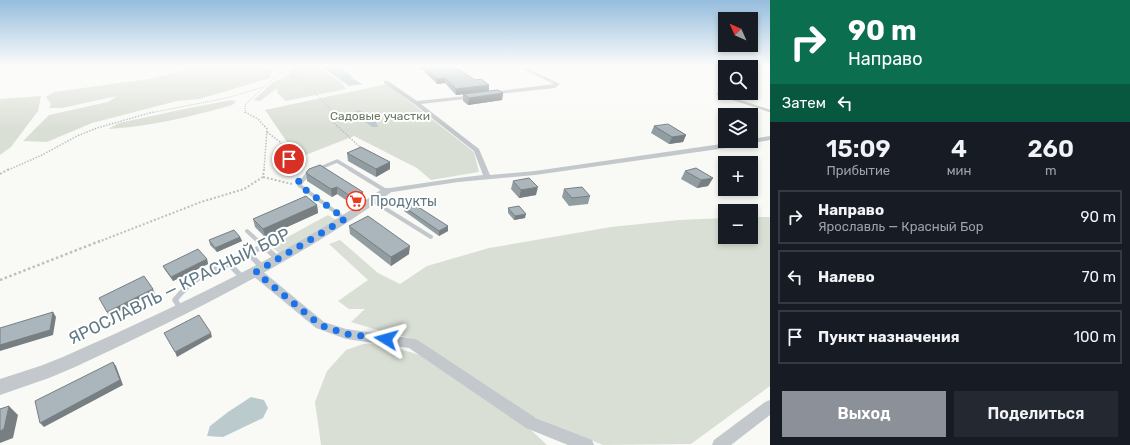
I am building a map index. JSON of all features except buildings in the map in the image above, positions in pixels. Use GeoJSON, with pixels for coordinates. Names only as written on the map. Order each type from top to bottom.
{"type":"FeatureCollection","features":[{"type":"Feature","properties":{"kind":"street"},"geometry":{"type":"LineString","coordinates":[[393,87],[477,150],[488,177]]}},
{"type":"Feature","properties":{"kind":"street"},"geometry":{"type":"LineString","coordinates":[[416,103],[549,87]]}},
{"type":"Feature","properties":{"kind":"street"},"geometry":{"type":"LineString","coordinates":[[386,191],[488,177],[535,173],[726,146],[770,138]]}},
{"type":"Feature","properties":{"kind":"street","name":"ЯРОСЛАВЛЬ — КРАСНЫЙ БОР"},"geometry":{"type":"LineString","coordinates":[[0,387],[43,373],[243,279],[345,219],[386,191]]}},
{"type":"Feature","properties":{"kind":"street"},"geometry":{"type":"LineString","coordinates":[[259,270],[320,325],[346,334],[412,343],[470,384],[531,423],[587,445]]}},
{"type":"Feature","properties":{"kind":"street"},"geometry":{"type":"LineString","coordinates":[[719,445],[770,407]]}},
{"type":"Feature","properties":{"kind":"lane"},"geometry":{"type":"LineString","coordinates":[[735,100],[770,112]]}},
{"type":"Feature","properties":{"kind":"lane"},"geometry":{"type":"LineString","coordinates":[[345,219],[299,185],[308,173],[337,160],[386,191]]}},
{"type":"Feature","properties":{"kind":"lane"},"geometry":{"type":"LineString","coordinates":[[373,201],[430,237]]}},
{"type":"Feature","properties":{"kind":"lane"},"geometry":{"type":"LineString","coordinates":[[247,231],[278,259]]}},
{"type":"Feature","properties":{"kind":"lane"},"geometry":{"type":"LineString","coordinates":[[259,270],[251,256],[252,252],[263,246]]}},
{"type":"Feature","properties":{"kind":"lane"},"geometry":{"type":"LineString","coordinates":[[181,309],[176,300],[182,291],[200,276],[218,267],[229,264],[243,279]]}},
{"type":"Feature","properties":{"kind":"path"},"geometry":{"type":"LineString","coordinates":[[0,174],[21,163],[42,155],[77,136],[97,128],[159,110],[227,98],[264,87]]}},
{"type":"Feature","properties":{"kind":"path"},"geometry":{"type":"LineString","coordinates":[[263,178],[267,129],[258,119],[245,113],[244,105],[265,87]]}},
{"type":"Feature","properties":{"kind":"path"},"geometry":{"type":"LineString","coordinates":[[310,87],[334,113],[332,122],[363,150],[357,152]]}},
{"type":"Feature","properties":{"kind":"path"},"geometry":{"type":"LineString","coordinates":[[0,280],[201,202],[244,189],[263,178],[299,185],[298,172],[280,142],[267,132]]}},
{"type":"Feature","properties":{"kind":"green space"},"geometry":{"type":"Polygon","coordinates":[[[92,87],[240,87],[199,99],[177,101],[92,123],[47,142],[23,141],[49,115],[108,102],[117,96],[62,108],[49,108],[51,104],[46,97],[54,92],[92,87]]]}},
{"type":"Feature","properties":{"kind":"green space"},"geometry":{"type":"Polygon","coordinates":[[[268,87],[279,87],[260,101],[254,100],[268,87]]]}},
{"type":"Feature","properties":{"kind":"green space"},"geometry":{"type":"Polygon","coordinates":[[[279,87],[344,87],[346,89],[286,101],[278,94],[277,89],[279,87]]]}},
{"type":"Feature","properties":{"kind":"green space","name":"Садовые участки"},"geometry":{"type":"Polygon","coordinates":[[[374,87],[391,87],[474,152],[479,172],[431,180],[417,168],[354,136],[298,158],[265,110],[374,87]]]}},
{"type":"Feature","properties":{"kind":"green space"},"geometry":{"type":"Polygon","coordinates":[[[41,96],[38,111],[11,147],[0,155],[0,99],[41,96]]]}},
{"type":"Feature","properties":{"kind":"green space"},"geometry":{"type":"Polygon","coordinates":[[[232,100],[236,102],[232,105],[187,117],[138,126],[108,129],[119,123],[232,100]]]}},
{"type":"Feature","properties":{"kind":"green space"},"geometry":{"type":"Polygon","coordinates":[[[328,215],[336,220],[279,253],[271,246],[328,215]]]}},
{"type":"Feature","properties":{"kind":"green space"},"geometry":{"type":"Polygon","coordinates":[[[758,217],[770,217],[770,386],[691,444],[603,445],[534,417],[414,339],[351,322],[365,309],[349,309],[338,301],[368,280],[329,244],[340,240],[378,273],[400,284],[427,266],[489,248],[611,227],[679,220],[718,218],[718,244],[758,244],[758,217]]]}},
{"type":"Feature","properties":{"kind":"green space"},"geometry":{"type":"Polygon","coordinates":[[[380,343],[420,355],[531,430],[547,445],[321,445],[315,402],[327,371],[346,350],[363,344],[380,343]]]}},
{"type":"Feature","properties":{"kind":"shaded area"},"geometry":{"type":"Polygon","coordinates":[[[359,110],[376,121],[378,127],[372,127],[361,119],[351,119],[358,116],[355,111],[359,110]]]}},
{"type":"Feature","properties":{"kind":"shaded area"},"geometry":{"type":"Polygon","coordinates":[[[251,397],[264,400],[268,408],[263,418],[223,437],[207,436],[210,426],[251,397]]]}},
{"type":"Feature","properties":{"kind":"place","name":"Продукты"},"geometry":{"type":"Point","coordinates":[356,201]}},
{"type":"Feature","properties":{"kind":"route"},"geometry":{"type":"LineString","coordinates":[[289,159],[298,172],[299,185],[345,219],[256,272],[320,325],[346,334],[386,339]]}}]}
